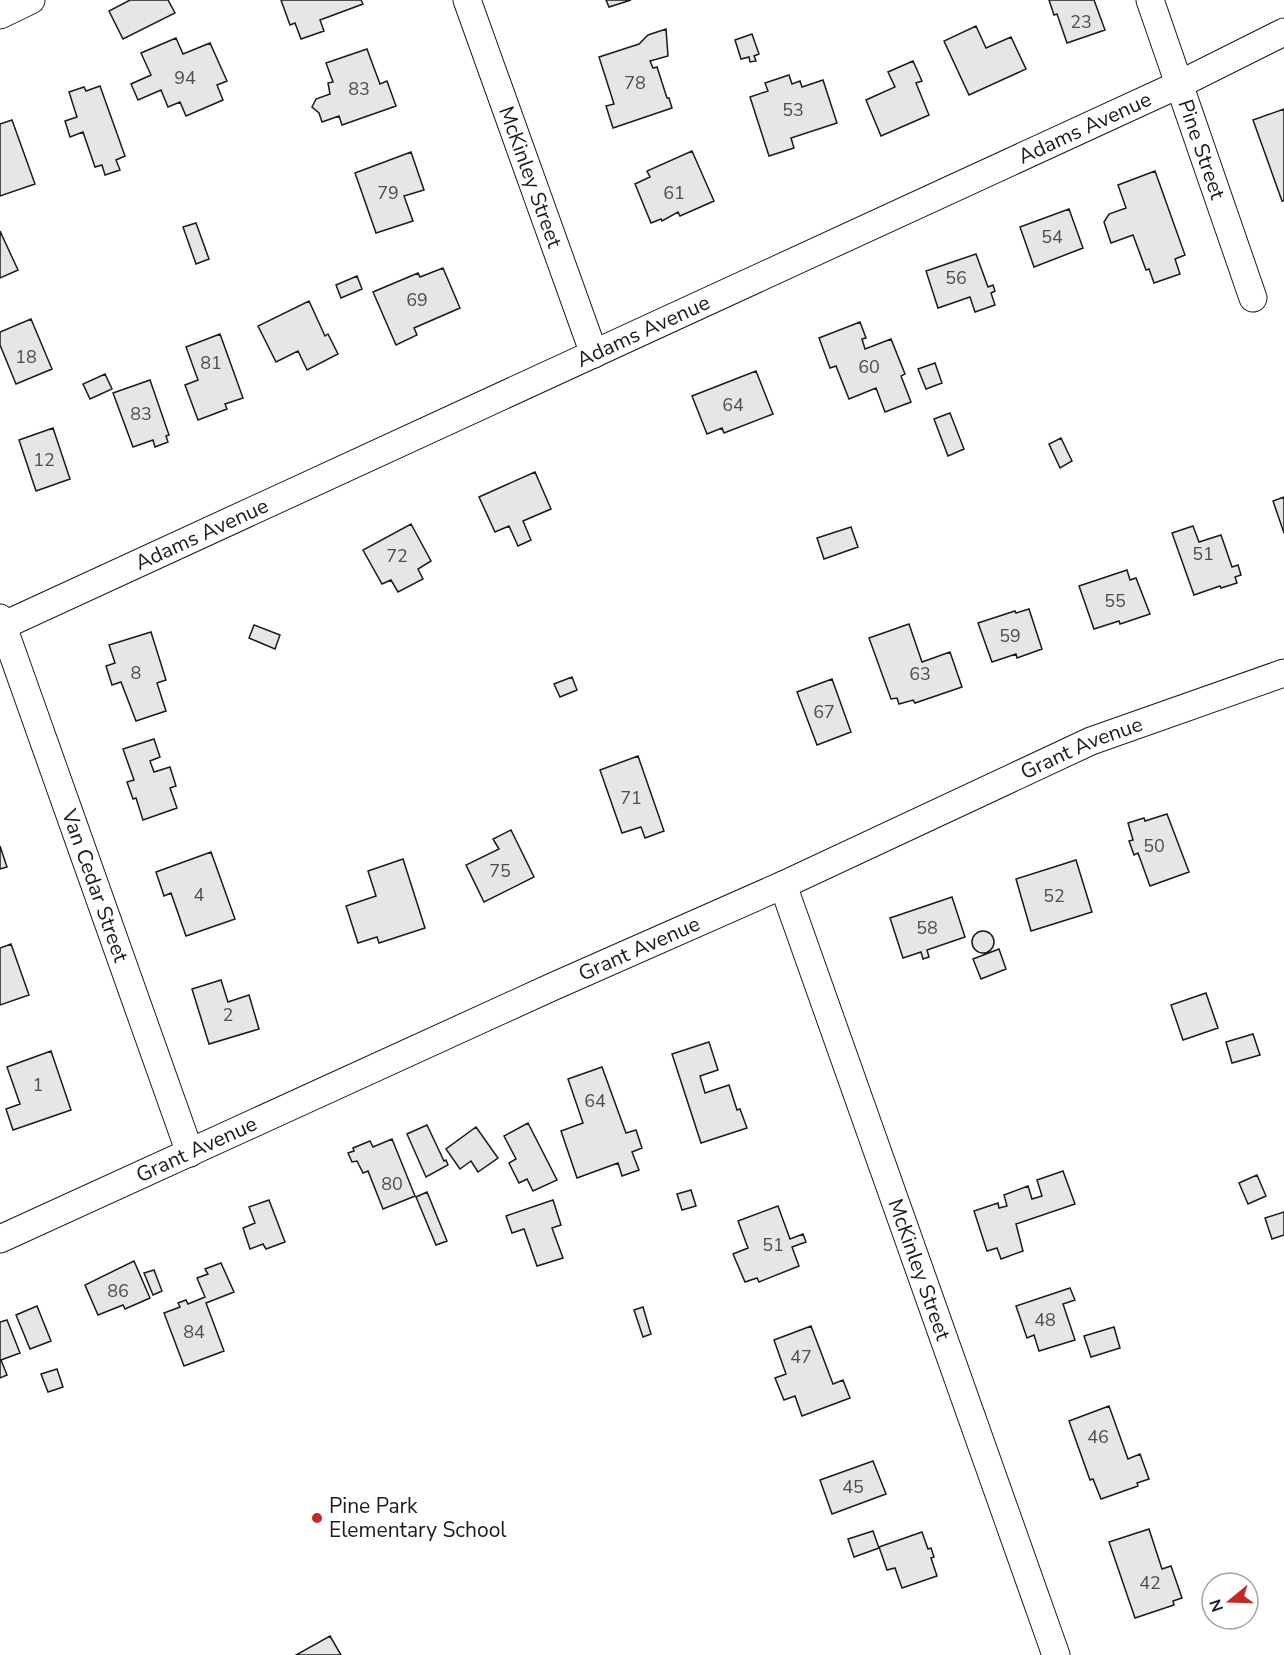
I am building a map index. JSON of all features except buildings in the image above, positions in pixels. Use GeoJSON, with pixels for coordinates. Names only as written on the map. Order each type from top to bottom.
{"type":"FeatureCollection","features":[{"type":"Feature","properties":{"kind":"street"},"geometry":{"type":"LineString","coordinates":[[0,15],[32,0]]}},
{"type":"Feature","properties":{"kind":"street","name":"McKinley Street"},"geometry":{"type":"LineString","coordinates":[[467,0],[594,354]]}},
{"type":"Feature","properties":{"kind":"street","name":"Pine Street"},"geometry":{"type":"LineString","coordinates":[[1150,0],[1253,298]]}},
{"type":"Feature","properties":{"kind":"street","name":"Adams Avenue"},"geometry":{"type":"LineString","coordinates":[[1,624],[594,354],[1180,84],[1284,33]]}},
{"type":"Feature","properties":{"kind":"street","name":"Van Cedar Street"},"geometry":{"type":"LineString","coordinates":[[1,624],[190,1153]]}},
{"type":"Feature","properties":{"kind":"street","name":"Grant Avenue"},"geometry":{"type":"LineString","coordinates":[[0,1239],[552,987],[783,885],[1091,741],[1284,673]]}},
{"type":"Feature","properties":{"kind":"street","name":"McKinley Street"},"geometry":{"type":"LineString","coordinates":[[783,885],[1056,1655]]}},
{"type":"Feature","properties":{"kind":"place","name":"Pine Park Elementary School"},"geometry":{"type":"Point","coordinates":[317,1518]}}]}
